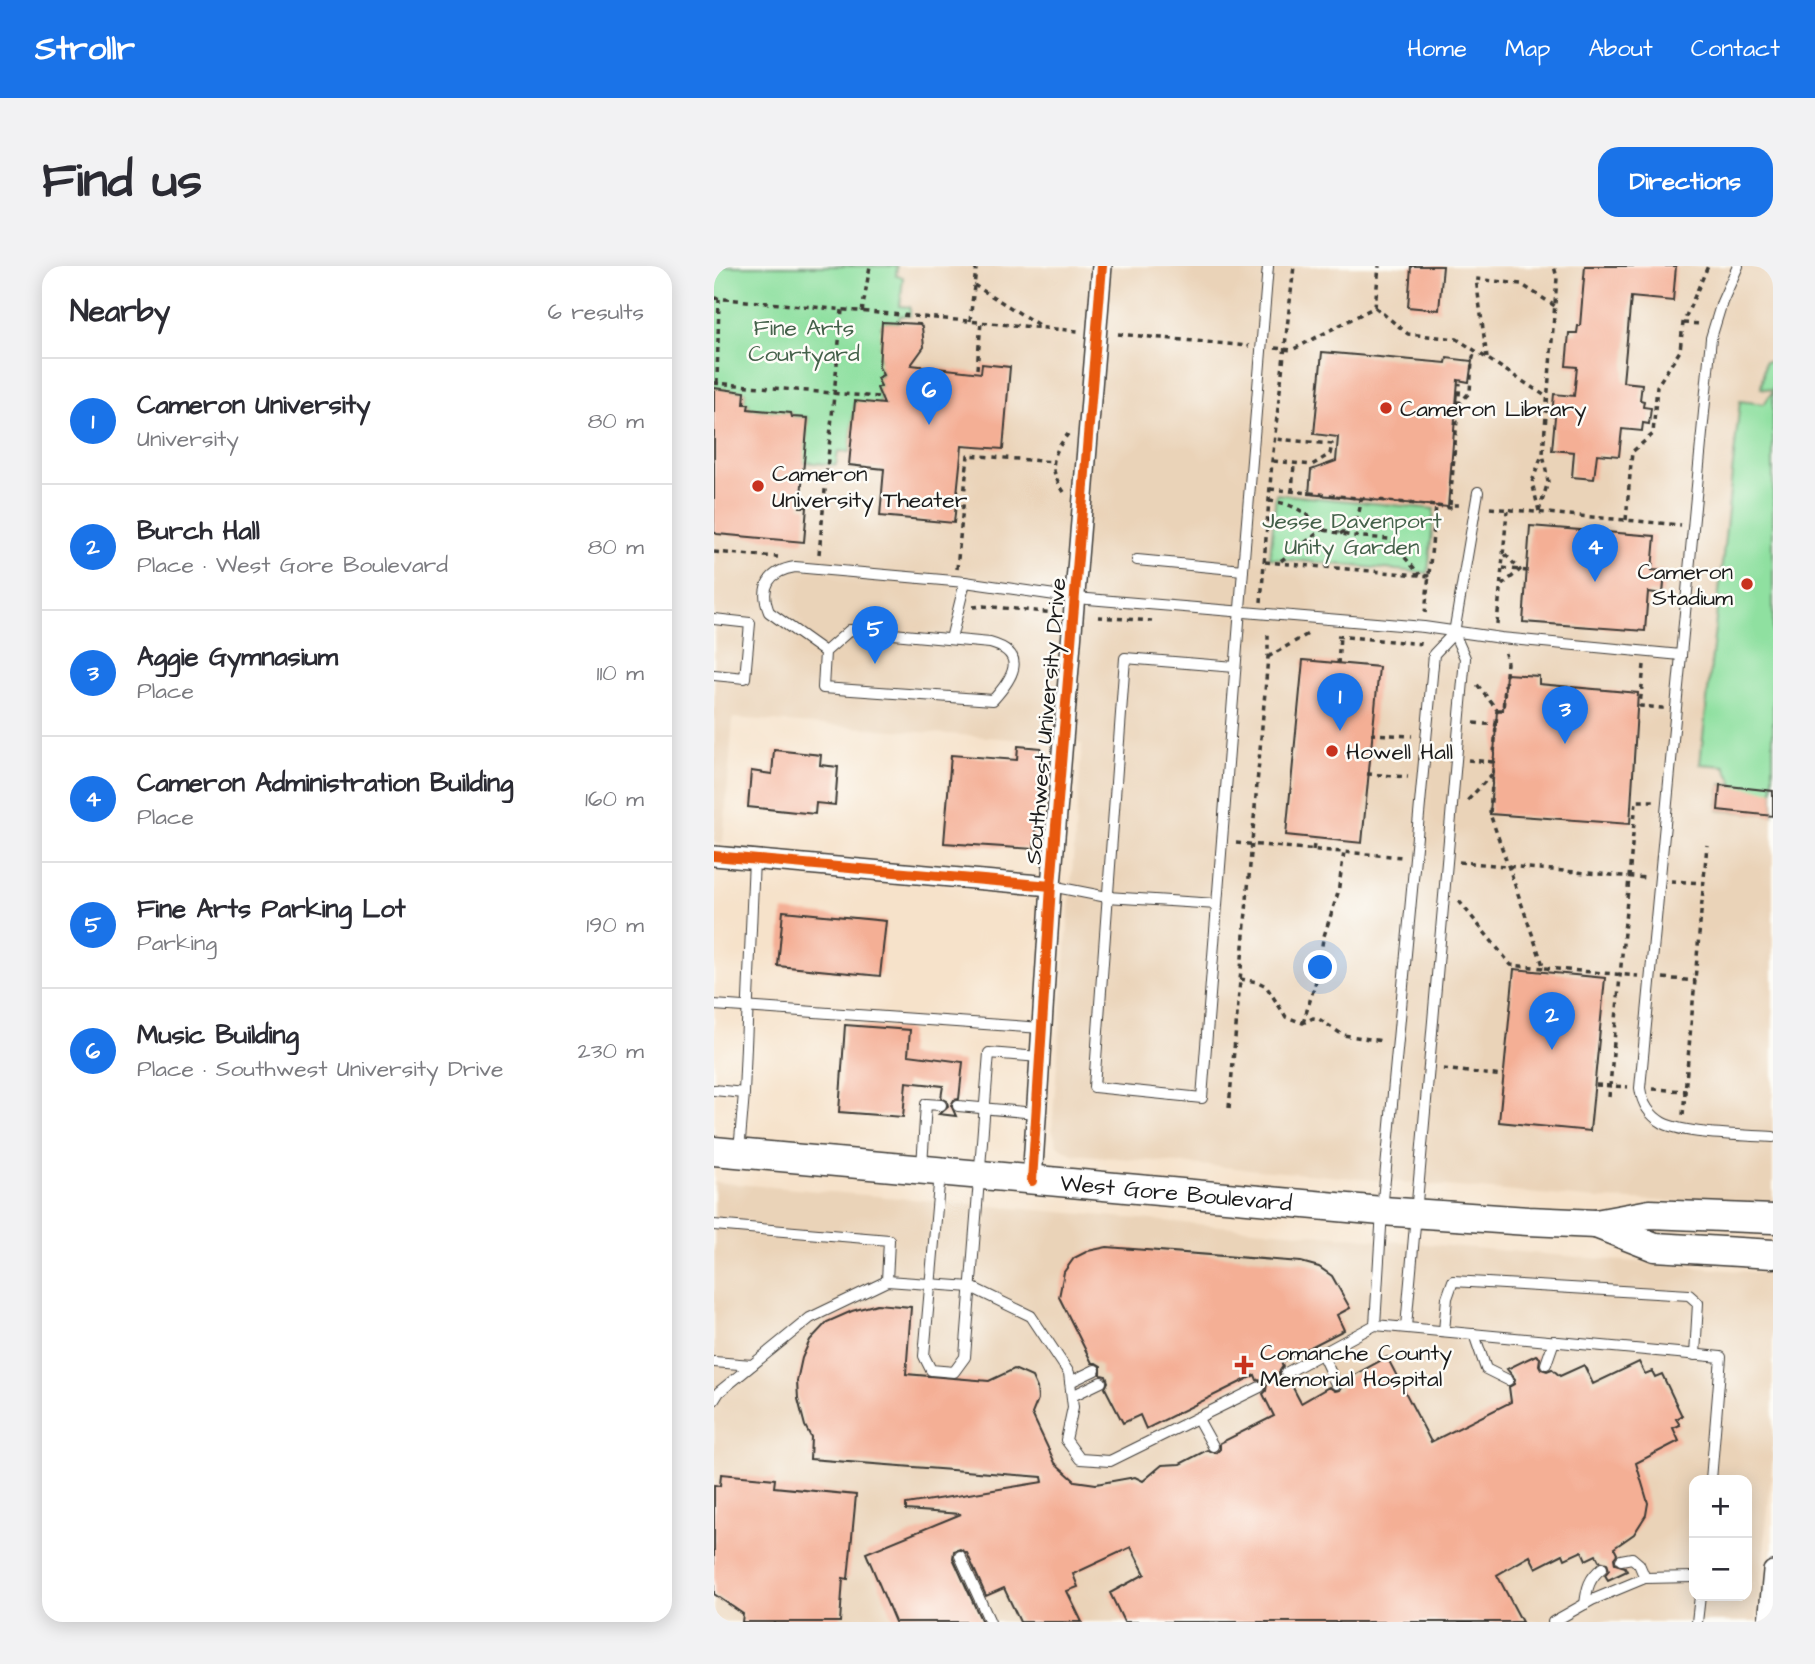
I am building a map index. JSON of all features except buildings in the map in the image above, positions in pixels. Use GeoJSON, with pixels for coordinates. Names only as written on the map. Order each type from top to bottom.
{"type":"FeatureCollection","features":[{"type":"Feature","properties":{"kind":"main road","name":"West Gore Boulevard"},"geometry":{"type":"LineString","coordinates":[[726,1152],[1382,1211],[1596,1224],[1650,1214],[1773,1219]]}},
{"type":"Feature","properties":{"kind":"main road","name":"West Gore Boulevard"},"geometry":{"type":"LineString","coordinates":[[1596,1224],[1655,1247],[1773,1254]]}},
{"type":"Feature","properties":{"kind":"street","name":"Southwest University Drive"},"geometry":{"type":"LineString","coordinates":[[1032,1181],[1051,886],[1102,266]]}},
{"type":"Feature","properties":{"kind":"street"},"geometry":{"type":"LineString","coordinates":[[714,856],[1051,886]]}},
{"type":"Feature","properties":{"kind":"street"},"geometry":{"type":"LineString","coordinates":[[1768,1622],[1773,1571]]}},
{"type":"Feature","properties":{"kind":"lane"},"geometry":{"type":"LineString","coordinates":[[1235,667],[1125,658],[1094,1087],[1202,1098],[1268,266]]}},
{"type":"Feature","properties":{"kind":"lane"},"geometry":{"type":"LineString","coordinates":[[1738,266],[1722,302],[1712,338],[1640,1088],[1642,1101],[1648,1111],[1663,1123],[1684,1129],[1773,1137]]}},
{"type":"Feature","properties":{"kind":"lane"},"geometry":{"type":"LineString","coordinates":[[1406,1327],[1465,658],[1454,633],[1478,492]]}},
{"type":"Feature","properties":{"kind":"lane"},"geometry":{"type":"LineString","coordinates":[[1137,561],[1243,570]]}},
{"type":"Feature","properties":{"kind":"lane"},"geometry":{"type":"LineString","coordinates":[[825,652],[769,611],[765,602],[765,591],[769,579],[776,572],[795,566],[965,582],[1076,598],[1424,627],[1454,633],[1681,655]]}},
{"type":"Feature","properties":{"kind":"lane"},"geometry":{"type":"LineString","coordinates":[[951,639],[965,582]]}},
{"type":"Feature","properties":{"kind":"lane"},"geometry":{"type":"LineString","coordinates":[[714,619],[750,623],[745,678],[714,675]]}},
{"type":"Feature","properties":{"kind":"lane"},"geometry":{"type":"LineString","coordinates":[[850,630],[964,640],[1004,647],[1012,657],[1011,680],[993,700],[823,688],[825,652],[850,630]]}},
{"type":"Feature","properties":{"kind":"lane"},"geometry":{"type":"LineString","coordinates":[[1375,1325],[1382,1211],[1434,654],[1454,633]]}},
{"type":"Feature","properties":{"kind":"lane"},"geometry":{"type":"LineString","coordinates":[[726,1152],[744,1093],[754,859]]}},
{"type":"Feature","properties":{"kind":"lane"},"geometry":{"type":"LineString","coordinates":[[1051,886],[1107,897],[1217,904]]}},
{"type":"Feature","properties":{"kind":"lane"},"geometry":{"type":"LineString","coordinates":[[714,1005],[1042,1028]]}},
{"type":"Feature","properties":{"kind":"lane"},"geometry":{"type":"LineString","coordinates":[[941,1105],[926,1104],[931,1171],[930,1284],[924,1356],[931,1370],[954,1372],[965,1357],[989,1053],[1040,1057]]}},
{"type":"Feature","properties":{"kind":"lane"},"geometry":{"type":"LineString","coordinates":[[714,1090],[744,1093]]}},
{"type":"Feature","properties":{"kind":"lane"},"geometry":{"type":"LineString","coordinates":[[958,1106],[1036,1114]]}},
{"type":"Feature","properties":{"kind":"lane"},"geometry":{"type":"LineString","coordinates":[[714,1225],[889,1240],[887,1281]]}},
{"type":"Feature","properties":{"kind":"lane"},"geometry":{"type":"LineString","coordinates":[[714,1400],[719,1392],[810,1318],[887,1281],[971,1287],[1031,1316],[1069,1373],[1073,1407],[1066,1440],[1080,1459],[1110,1461],[1260,1387]]}},
{"type":"Feature","properties":{"kind":"lane"},"geometry":{"type":"LineString","coordinates":[[1444,1331],[1447,1298],[1453,1281],[1689,1295],[1698,1303],[1695,1355]]}},
{"type":"Feature","properties":{"kind":"lane"},"geometry":{"type":"LineString","coordinates":[[1286,1373],[1375,1325],[1721,1357],[1711,1475]]}},
{"type":"Feature","properties":{"kind":"lane"},"geometry":{"type":"LineString","coordinates":[[1474,1334],[1486,1369],[1508,1380]]}},
{"type":"Feature","properties":{"kind":"lane"},"geometry":{"type":"LineString","coordinates":[[1546,1364],[1553,1341]]}},
{"type":"Feature","properties":{"kind":"lane"},"geometry":{"type":"LineString","coordinates":[[1322,1354],[1336,1384]]}},
{"type":"Feature","properties":{"kind":"lane"},"geometry":{"type":"LineString","coordinates":[[714,1362],[752,1365]]}},
{"type":"Feature","properties":{"kind":"lane"},"geometry":{"type":"LineString","coordinates":[[1070,1382],[1095,1370]]}},
{"type":"Feature","properties":{"kind":"lane"},"geometry":{"type":"LineString","coordinates":[[1072,1396],[1101,1381]]}},
{"type":"Feature","properties":{"kind":"lane"},"geometry":{"type":"LineString","coordinates":[[1198,1419],[1213,1446]]}},
{"type":"Feature","properties":{"kind":"lane"},"geometry":{"type":"LineString","coordinates":[[960,1556],[990,1622]]}},
{"type":"Feature","properties":{"kind":"lane"},"geometry":{"type":"LineString","coordinates":[[1620,1559],[1632,1558],[1639,1564],[1645,1578]]}},
{"type":"Feature","properties":{"kind":"lane"},"geometry":{"type":"LineString","coordinates":[[1584,1604],[1593,1575],[1602,1568]]}},
{"type":"Feature","properties":{"kind":"lane"},"geometry":{"type":"LineString","coordinates":[[1553,1622],[1584,1604],[1645,1578],[1689,1577]]}},
{"type":"Feature","properties":{"kind":"lane"},"geometry":{"type":"LineString","coordinates":[[1697,1622],[1699,1601]]}},
{"type":"Feature","properties":{"kind":"path"},"geometry":{"type":"LineString","coordinates":[[862,312],[870,266]]}},
{"type":"Feature","properties":{"kind":"path"},"geometry":{"type":"LineString","coordinates":[[1261,603],[1272,461],[1294,266]]}},
{"type":"Feature","properties":{"kind":"path"},"geometry":{"type":"LineString","coordinates":[[1539,511],[1548,482],[1543,453],[1557,278],[1554,266]]}},
{"type":"Feature","properties":{"kind":"path"},"geometry":{"type":"LineString","coordinates":[[1626,520],[1632,452],[1653,434],[1657,386],[1680,351],[1683,323],[1707,266]]}},
{"type":"Feature","properties":{"kind":"path"},"geometry":{"type":"LineString","coordinates":[[970,321],[976,269]]}},
{"type":"Feature","properties":{"kind":"path"},"geometry":{"type":"LineString","coordinates":[[1487,358],[1476,279],[1521,284],[1555,306]]}},
{"type":"Feature","properties":{"kind":"path"},"geometry":{"type":"LineString","coordinates":[[974,285],[1044,328]]}},
{"type":"Feature","properties":{"kind":"path"},"geometry":{"type":"LineString","coordinates":[[878,397],[716,383],[717,299],[1083,331]]}},
{"type":"Feature","properties":{"kind":"path"},"geometry":{"type":"LineString","coordinates":[[1375,307],[1408,334],[1457,339],[1547,397]]}},
{"type":"Feature","properties":{"kind":"path"},"geometry":{"type":"LineString","coordinates":[[819,560],[842,310]]}},
{"type":"Feature","properties":{"kind":"path"},"geometry":{"type":"LineString","coordinates":[[976,369],[981,322]]}},
{"type":"Feature","properties":{"kind":"path"},"geometry":{"type":"LineString","coordinates":[[1458,405],[1469,392],[1475,350]]}},
{"type":"Feature","properties":{"kind":"path"},"geometry":{"type":"LineString","coordinates":[[1450,505],[1460,383]]}},
{"type":"Feature","properties":{"kind":"path"},"geometry":{"type":"LineString","coordinates":[[1067,497],[1053,473],[1055,451],[1070,432]]}},
{"type":"Feature","properties":{"kind":"path"},"geometry":{"type":"LineString","coordinates":[[1272,461],[1312,465],[1330,454],[1332,444],[1275,439]]}},
{"type":"Feature","properties":{"kind":"path"},"geometry":{"type":"LineString","coordinates":[[1539,511],[1532,482],[1543,453]]}},
{"type":"Feature","properties":{"kind":"path"},"geometry":{"type":"LineString","coordinates":[[957,573],[968,455],[1054,461]]}},
{"type":"Feature","properties":{"kind":"path"},"geometry":{"type":"LineString","coordinates":[[1292,492],[1294,464]]}},
{"type":"Feature","properties":{"kind":"path"},"geometry":{"type":"LineString","coordinates":[[1270,489],[1436,506],[1425,619]]}},
{"type":"Feature","properties":{"kind":"path"},"geometry":{"type":"LineString","coordinates":[[1340,534],[1354,525],[1359,516],[1361,500]]}},
{"type":"Feature","properties":{"kind":"path"},"geometry":{"type":"LineString","coordinates":[[1269,501],[1289,503],[1302,510],[1323,529],[1340,534],[1389,539],[1420,575]]}},
{"type":"Feature","properties":{"kind":"path"},"geometry":{"type":"LineString","coordinates":[[1498,628],[1507,511],[1539,511],[1693,526]]}},
{"type":"Feature","properties":{"kind":"path"},"geometry":{"type":"LineString","coordinates":[[1278,563],[1323,529]]}},
{"type":"Feature","properties":{"kind":"path"},"geometry":{"type":"LineString","coordinates":[[714,552],[779,557]]}},
{"type":"Feature","properties":{"kind":"path"},"geometry":{"type":"LineString","coordinates":[[1504,553],[1520,570]]}},
{"type":"Feature","properties":{"kind":"path"},"geometry":{"type":"LineString","coordinates":[[1264,562],[1430,576]]}},
{"type":"Feature","properties":{"kind":"path"},"geometry":{"type":"LineString","coordinates":[[1503,568],[1527,571]]}},
{"type":"Feature","properties":{"kind":"path"},"geometry":{"type":"LineString","coordinates":[[1502,585],[1520,570]]}},
{"type":"Feature","properties":{"kind":"path"},"geometry":{"type":"LineString","coordinates":[[964,640],[966,616],[974,607],[1058,613]]}},
{"type":"Feature","properties":{"kind":"path"},"geometry":{"type":"LineString","coordinates":[[1229,1108],[1268,657],[1268,630],[1258,629]]}},
{"type":"Feature","properties":{"kind":"path"},"geometry":{"type":"LineString","coordinates":[[1295,632],[1318,635]]}},
{"type":"Feature","properties":{"kind":"path"},"geometry":{"type":"LineString","coordinates":[[1268,657],[1308,634]]}},
{"type":"Feature","properties":{"kind":"path"},"geometry":{"type":"LineString","coordinates":[[1329,635],[1423,644]]}},
{"type":"Feature","properties":{"kind":"path"},"geometry":{"type":"LineString","coordinates":[[1338,664],[1340,636]]}},
{"type":"Feature","properties":{"kind":"path"},"geometry":{"type":"LineString","coordinates":[[1497,710],[1503,710],[1507,663],[1504,651]]}},
{"type":"Feature","properties":{"kind":"path"},"geometry":{"type":"LineString","coordinates":[[1644,664],[1640,706],[1662,708],[1661,721]]}},
{"type":"Feature","properties":{"kind":"path"},"geometry":{"type":"LineString","coordinates":[[1476,682],[1497,710],[1490,814],[1544,968]]}},
{"type":"Feature","properties":{"kind":"path"},"geometry":{"type":"LineString","coordinates":[[1371,734],[1414,736]]}},
{"type":"Feature","properties":{"kind":"path"},"geometry":{"type":"LineString","coordinates":[[1468,800],[1493,773]]}},
{"type":"Feature","properties":{"kind":"path"},"geometry":{"type":"LineString","coordinates":[[1367,774],[1410,777]]}},
{"type":"Feature","properties":{"kind":"path"},"geometry":{"type":"LineString","coordinates":[[1609,1097],[1636,801],[1654,802],[1655,788]]}},
{"type":"Feature","properties":{"kind":"path"},"geometry":{"type":"LineString","coordinates":[[1313,849],[1315,840]]}},
{"type":"Feature","properties":{"kind":"path"},"geometry":{"type":"LineString","coordinates":[[1251,844],[1414,858]]}},
{"type":"Feature","properties":{"kind":"path"},"geometry":{"type":"LineString","coordinates":[[1682,1117],[1707,845]]}},
{"type":"Feature","properties":{"kind":"path"},"geometry":{"type":"LineString","coordinates":[[1303,1023],[1317,978],[1323,939],[1340,884],[1344,852]]}},
{"type":"Feature","properties":{"kind":"path"},"geometry":{"type":"LineString","coordinates":[[1447,861],[1704,883]]}},
{"type":"Feature","properties":{"kind":"path"},"geometry":{"type":"LineString","coordinates":[[1459,901],[1511,965],[1696,981]]}},
{"type":"Feature","properties":{"kind":"path"},"geometry":{"type":"LineString","coordinates":[[1240,979],[1265,986],[1286,1017],[1303,1023],[1313,1018],[1319,1019],[1343,1035],[1385,1041]]}},
{"type":"Feature","properties":{"kind":"path"},"geometry":{"type":"LineString","coordinates":[[1443,1069],[1503,1076]]}},
{"type":"Feature","properties":{"kind":"shaded area"},"geometry":{"type":"Polygon","coordinates":[[[714,266],[1773,266],[1773,1204],[1598,1199],[1072,1154],[1057,1145],[1052,1128],[1082,744],[733,718],[723,844],[714,843],[714,266]]]}},
{"type":"Feature","properties":{"kind":"shaded area","name":"Comanche County Memorial Hospital"},"geometry":{"type":"Polygon","coordinates":[[[714,1182],[1773,1274],[1773,1456],[1757,1622],[714,1622],[714,1182]]]}},
{"type":"Feature","properties":{"kind":"green space","name":"Fine Arts Courtyard"},"geometry":{"type":"Polygon","coordinates":[[[714,266],[897,266],[896,276],[903,277],[900,306],[910,307],[910,316],[900,316],[898,323],[886,322],[881,326],[884,344],[880,346],[883,354],[879,357],[883,366],[879,368],[882,373],[878,378],[881,386],[877,389],[880,404],[855,402],[850,452],[838,451],[836,465],[803,462],[808,418],[792,417],[791,413],[748,409],[749,404],[744,404],[745,392],[714,388],[714,266]]]}},
{"type":"Feature","properties":{"kind":"green space"},"geometry":{"type":"Polygon","coordinates":[[[1765,361],[1773,362],[1773,390],[1761,388],[1765,361]]]}},
{"type":"Feature","properties":{"kind":"green space","name":"Cameron Stadium"},"geometry":{"type":"Polygon","coordinates":[[[1773,391],[1773,815],[1718,810],[1721,784],[1734,785],[1725,766],[1700,764],[1740,401],[1764,404],[1773,391]]]}},
{"type":"Feature","properties":{"kind":"green space","name":"Jesse Davenport Unity Garden"},"geometry":{"type":"Polygon","coordinates":[[[1276,494],[1434,509],[1428,573],[1270,558],[1276,494]]]}},
{"type":"Feature","properties":{"kind":"cycle path"},"geometry":{"type":"LineString","coordinates":[[1032,1181],[1051,886],[1102,266]]}},
{"type":"Feature","properties":{"kind":"cycle path"},"geometry":{"type":"LineString","coordinates":[[714,856],[1051,886]]}},
{"type":"Feature","properties":{"kind":"place","name":"Cameron Library"},"geometry":{"type":"Point","coordinates":[1386,408]}},
{"type":"Feature","properties":{"kind":"place","name":"Music Building"},"geometry":{"type":"Point","coordinates":[929,425]}},
{"type":"Feature","properties":{"kind":"place","name":"Cameron University Theater"},"geometry":{"type":"Point","coordinates":[758,486]}},
{"type":"Feature","properties":{"kind":"place","name":"Cameron Administration Building"},"geometry":{"type":"Point","coordinates":[1595,582]}},
{"type":"Feature","properties":{"kind":"place","name":"Cameron Stadium"},"geometry":{"type":"Point","coordinates":[1747,584]}},
{"type":"Feature","properties":{"kind":"place","name":"Fine Arts Parking Lot"},"geometry":{"type":"Point","coordinates":[875,664]}},
{"type":"Feature","properties":{"kind":"place","name":"Cameron University"},"geometry":{"type":"Point","coordinates":[1340,731]}},
{"type":"Feature","properties":{"kind":"place","name":"Aggie Gymnasium"},"geometry":{"type":"Point","coordinates":[1565,744]}},
{"type":"Feature","properties":{"kind":"place","name":"Howell Hall"},"geometry":{"type":"Point","coordinates":[1332,751]}},
{"type":"Feature","properties":{"kind":"place","name":"Burch Hall"},"geometry":{"type":"Point","coordinates":[1552,1050]}},
{"type":"Feature","properties":{"kind":"place","name":"Comanche County Memorial Hospital"},"geometry":{"type":"Point","coordinates":[1244,1365]}}]}
